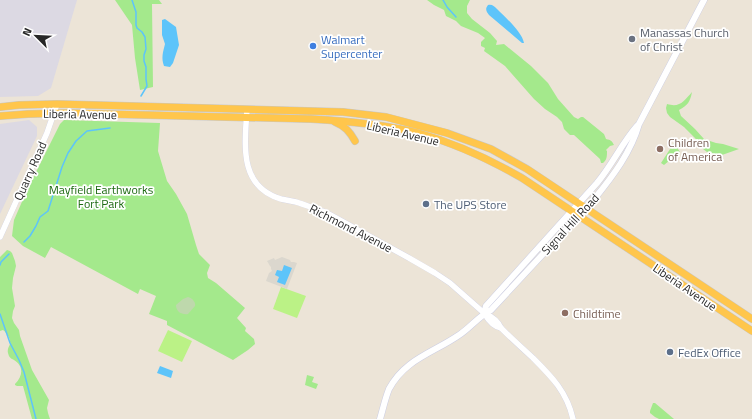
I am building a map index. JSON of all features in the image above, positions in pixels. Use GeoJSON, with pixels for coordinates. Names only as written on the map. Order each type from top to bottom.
{"type":"FeatureCollection","features":[{"type":"Feature","properties":{"kind":"highway","name":"Liberia Avenue"},"geometry":{"type":"LineString","coordinates":[[0,107],[57,104],[343,112],[386,117],[432,129],[491,149],[527,169],[752,319]]}},
{"type":"Feature","properties":{"kind":"highway","name":"Liberia Avenue"},"geometry":{"type":"LineString","coordinates":[[0,116],[54,113],[329,120],[358,122],[418,134],[470,152],[508,170],[536,187],[752,331]]}},
{"type":"Feature","properties":{"kind":"highway"},"geometry":{"type":"LineString","coordinates":[[329,120],[345,127],[354,141]]}},
{"type":"Feature","properties":{"kind":"main road","name":"Signal Hill Road"},"geometry":{"type":"LineString","coordinates":[[484,313],[486,306],[530,257],[582,206],[628,136],[639,124],[704,0]]}},
{"type":"Feature","properties":{"kind":"main road","name":"Signal Hill Road"},"geometry":{"type":"LineString","coordinates":[[380,419],[389,390],[401,372],[411,363],[461,334],[484,313],[491,310],[517,282],[575,213]]}},
{"type":"Feature","properties":{"kind":"main road"},"geometry":{"type":"LineString","coordinates":[[517,282],[523,269],[530,260],[530,257]]}},
{"type":"Feature","properties":{"kind":"street","name":"Quarry Road"},"geometry":{"type":"LineString","coordinates":[[0,237],[47,133],[57,104]]}},
{"type":"Feature","properties":{"kind":"street","name":"Richmond Avenue"},"geometry":{"type":"LineString","coordinates":[[247,109],[245,147],[246,161],[248,170],[252,177],[263,189],[280,198],[325,212],[409,258],[450,283],[484,313],[487,319],[496,327],[501,328],[558,383],[568,401],[573,419]]}},
{"type":"Feature","properties":{"kind":"shaded area"},"geometry":{"type":"Polygon","coordinates":[[[0,0],[77,0],[51,88],[38,96],[0,97],[0,0]]]}},
{"type":"Feature","properties":{"kind":"shaded area"},"geometry":{"type":"Polygon","coordinates":[[[29,120],[37,127],[37,136],[0,214],[0,124],[29,120]]]}},
{"type":"Feature","properties":{"kind":"shaded area"},"geometry":{"type":"Polygon","coordinates":[[[282,257],[290,260],[291,262],[297,263],[287,289],[266,281],[269,273],[272,271],[267,261],[282,257]]]}},
{"type":"Feature","properties":{"kind":"green space"},"geometry":{"type":"Polygon","coordinates":[[[115,0],[159,0],[162,4],[152,4],[153,87],[140,90],[132,25],[115,0]]]}},
{"type":"Feature","properties":{"kind":"green space"},"geometry":{"type":"Polygon","coordinates":[[[427,0],[470,0],[467,6],[467,13],[472,19],[490,33],[497,41],[496,45],[504,44],[531,66],[548,83],[558,99],[574,117],[578,119],[583,117],[604,134],[606,139],[612,142],[614,145],[610,146],[606,150],[607,156],[604,162],[601,163],[600,159],[574,135],[570,135],[564,129],[562,122],[534,99],[505,66],[484,51],[485,48],[481,46],[481,42],[485,38],[478,33],[461,26],[456,21],[446,16],[444,10],[427,0]]]}},
{"type":"Feature","properties":{"kind":"green space"},"geometry":{"type":"Polygon","coordinates":[[[692,92],[688,103],[679,110],[681,116],[704,139],[739,149],[722,155],[715,155],[707,152],[684,127],[670,117],[667,113],[667,104],[679,104],[692,92]]]}},
{"type":"Feature","properties":{"kind":"green space","name":"Mayfield Earthworks Fort Park"},"geometry":{"type":"Polygon","coordinates":[[[64,120],[160,123],[158,151],[167,181],[187,214],[199,254],[210,265],[207,273],[208,278],[245,308],[237,318],[246,328],[245,331],[254,339],[255,344],[248,350],[233,360],[167,325],[167,321],[149,314],[156,296],[140,289],[138,294],[51,247],[45,258],[23,246],[12,236],[14,220],[28,188],[60,124],[64,120]]]}},
{"type":"Feature","properties":{"kind":"green space"},"geometry":{"type":"Polygon","coordinates":[[[674,143],[680,152],[664,165],[661,163],[674,143]]]}},
{"type":"Feature","properties":{"kind":"green space"},"geometry":{"type":"Polygon","coordinates":[[[7,250],[12,253],[16,266],[12,288],[15,306],[12,318],[19,330],[32,370],[49,400],[47,408],[50,419],[32,419],[23,386],[15,385],[21,374],[20,365],[9,356],[8,350],[10,340],[3,330],[0,331],[0,257],[7,250]]]}},
{"type":"Feature","properties":{"kind":"green space"},"geometry":{"type":"Polygon","coordinates":[[[281,287],[306,296],[297,318],[273,309],[281,287]]]}},
{"type":"Feature","properties":{"kind":"green space"},"geometry":{"type":"Polygon","coordinates":[[[188,297],[193,300],[195,306],[188,314],[184,314],[177,310],[176,305],[188,297]]]}},
{"type":"Feature","properties":{"kind":"green space"},"geometry":{"type":"Polygon","coordinates":[[[168,330],[192,341],[182,362],[158,351],[168,330]]]}},
{"type":"Feature","properties":{"kind":"green space"},"geometry":{"type":"Polygon","coordinates":[[[307,375],[314,377],[312,382],[318,384],[316,389],[305,385],[307,375]]]}},
{"type":"Feature","properties":{"kind":"green space"},"geometry":{"type":"Polygon","coordinates":[[[653,403],[655,403],[674,419],[659,419],[655,417],[650,413],[653,403]]]}},
{"type":"Feature","properties":{"kind":"water"},"geometry":{"type":"Polygon","coordinates":[[[488,5],[494,6],[509,20],[520,34],[524,43],[522,43],[489,15],[486,10],[488,5]]]}},
{"type":"Feature","properties":{"kind":"water"},"geometry":{"type":"Polygon","coordinates":[[[165,19],[176,27],[179,45],[173,63],[170,67],[164,66],[163,60],[165,44],[162,35],[162,20],[165,19]]]}},
{"type":"Feature","properties":{"kind":"water"},"geometry":{"type":"Polygon","coordinates":[[[284,265],[292,268],[285,285],[277,282],[279,277],[275,275],[277,270],[282,271],[284,265]]]}},
{"type":"Feature","properties":{"kind":"water"},"geometry":{"type":"Polygon","coordinates":[[[160,366],[173,371],[171,378],[157,373],[160,366]]]}},
{"type":"Feature","properties":{"kind":"waterway"},"geometry":{"type":"LineString","coordinates":[[132,0],[136,12],[137,28],[145,37],[146,49],[144,61],[146,67],[147,86],[141,96]]}},
{"type":"Feature","properties":{"kind":"waterway"},"geometry":{"type":"LineString","coordinates":[[443,0],[456,17]]}},
{"type":"Feature","properties":{"kind":"waterway"},"geometry":{"type":"LineString","coordinates":[[24,242],[30,236],[40,217],[48,211],[62,167],[68,153],[76,141],[87,131],[110,128]]}},
{"type":"Feature","properties":{"kind":"waterway"},"geometry":{"type":"LineString","coordinates":[[0,265],[9,254]]}},
{"type":"Feature","properties":{"kind":"waterway"},"geometry":{"type":"LineString","coordinates":[[0,314],[10,343],[24,372],[36,419]]}},
{"type":"Feature","properties":{"kind":"place","name":"Manassas Church of Christ"},"geometry":{"type":"Point","coordinates":[632,39]}},
{"type":"Feature","properties":{"kind":"place","name":"Walmart Supercenter"},"geometry":{"type":"Point","coordinates":[313,46]}},
{"type":"Feature","properties":{"kind":"place","name":"Children of America"},"geometry":{"type":"Point","coordinates":[660,149]}},
{"type":"Feature","properties":{"kind":"place","name":"The UPS Store"},"geometry":{"type":"Point","coordinates":[426,204]}},
{"type":"Feature","properties":{"kind":"place","name":"Childtime"},"geometry":{"type":"Point","coordinates":[565,313]}},
{"type":"Feature","properties":{"kind":"place","name":"FedEx Office"},"geometry":{"type":"Point","coordinates":[670,352]}}]}
